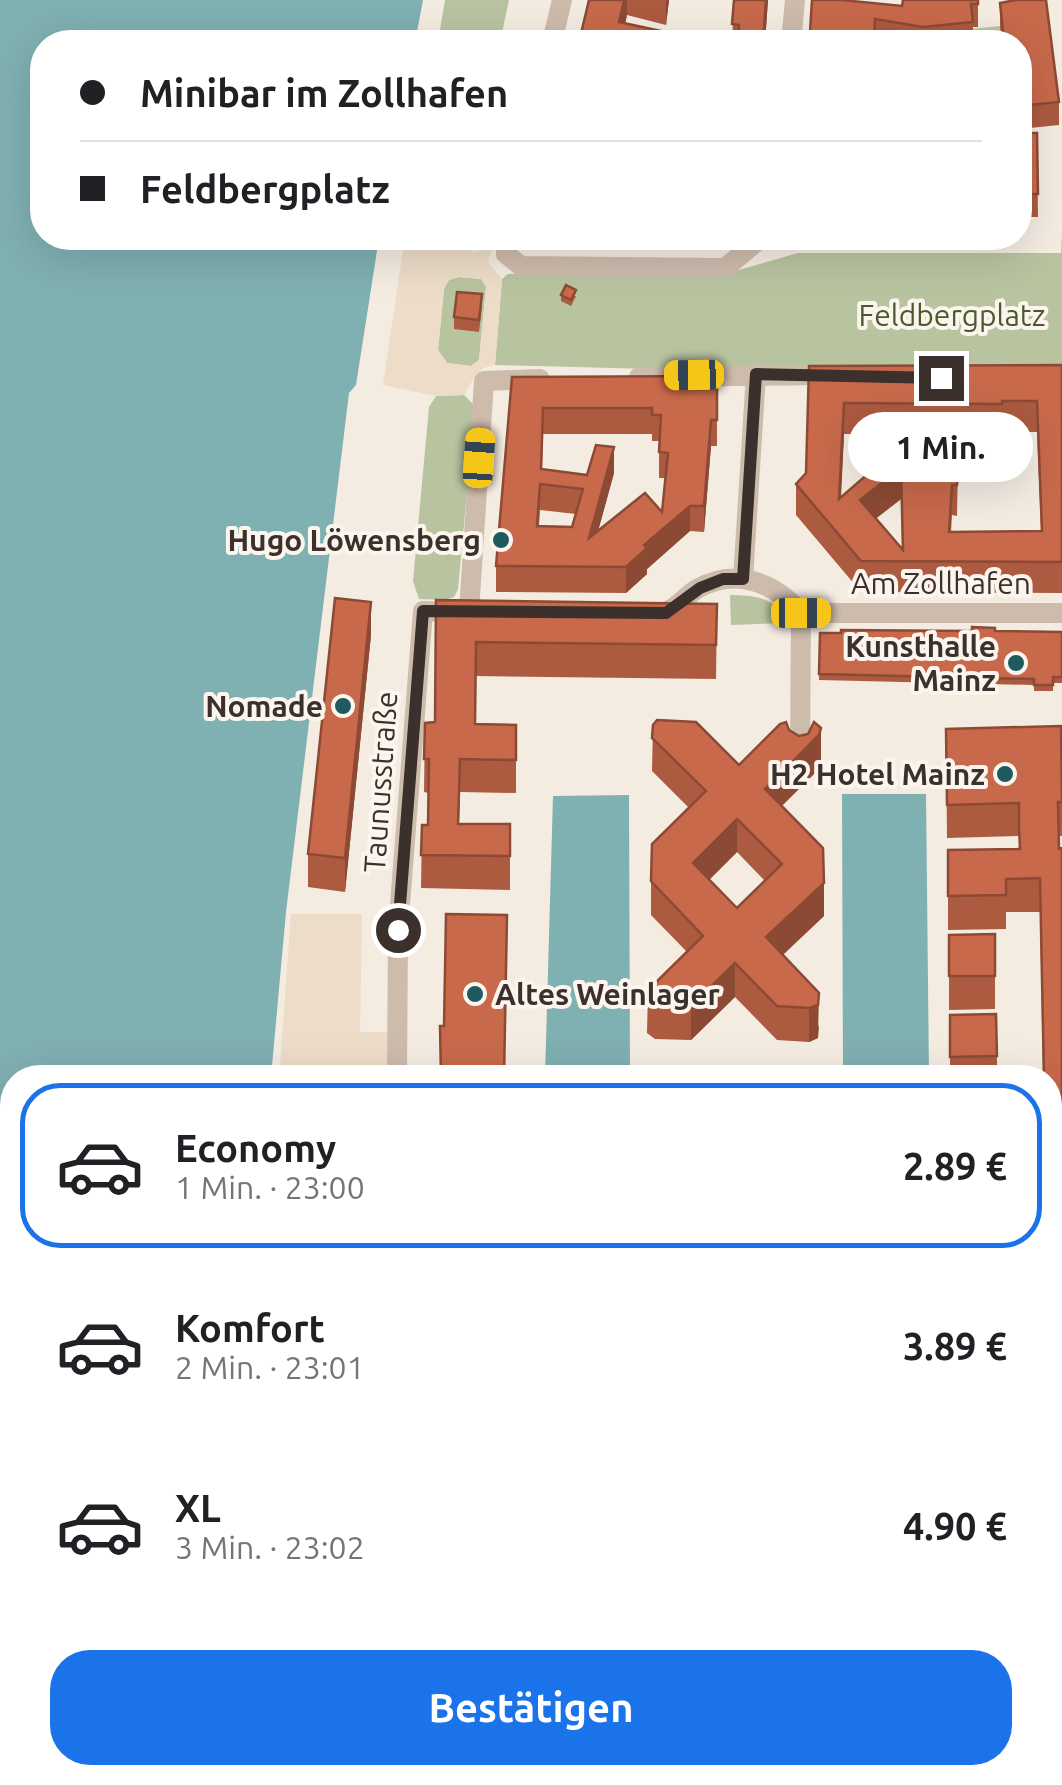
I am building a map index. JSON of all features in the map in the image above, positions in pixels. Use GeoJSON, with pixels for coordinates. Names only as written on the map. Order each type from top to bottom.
{"type":"FeatureCollection","features":[{"type":"Feature","properties":{"kind":"street"},"geometry":{"type":"LineString","coordinates":[[555,30],[562,0]]}},
{"type":"Feature","properties":{"kind":"street"},"geometry":{"type":"LineString","coordinates":[[792,30],[795,0]]}},
{"type":"Feature","properties":{"kind":"street"},"geometry":{"type":"LineString","coordinates":[[506,250],[510,260],[521,266],[725,268],[747,250]]}},
{"type":"Feature","properties":{"kind":"street"},"geometry":{"type":"LineString","coordinates":[[743,579],[756,374]]}},
{"type":"Feature","properties":{"kind":"street"},"geometry":{"type":"LineString","coordinates":[[616,377],[863,376]]}},
{"type":"Feature","properties":{"kind":"street","name":"Taunusstraße"},"geometry":{"type":"LineString","coordinates":[[396,1065],[398,930],[423,611],[478,612],[484,380],[559,378]]}},
{"type":"Feature","properties":{"kind":"street"},"geometry":{"type":"LineString","coordinates":[[639,613],[666,613],[700,588],[723,579],[759,581],[787,597],[801,613],[800,756]]}},
{"type":"Feature","properties":{"kind":"street","name":"Am Zollhafen"},"geometry":{"type":"LineString","coordinates":[[801,613],[1062,613]]}},
{"type":"Feature","properties":{"kind":"green space"},"geometry":{"type":"Polygon","coordinates":[[[445,0],[509,0],[503,30],[440,30],[445,0]]]}},
{"type":"Feature","properties":{"kind":"green space"},"geometry":{"type":"Polygon","coordinates":[[[1000,26],[1000,30],[971,30],[1000,26]]]}},
{"type":"Feature","properties":{"kind":"green space","name":"Feldbergplatz"},"geometry":{"type":"Polygon","coordinates":[[[1062,233],[1062,380],[495,365],[502,279],[508,274],[739,270],[798,253],[1061,253],[1062,233]]]}},
{"type":"Feature","properties":{"kind":"green space"},"geometry":{"type":"Polygon","coordinates":[[[481,279],[486,287],[479,360],[471,366],[447,363],[438,350],[444,289],[449,280],[481,279]]]}},
{"type":"Feature","properties":{"kind":"green space"},"geometry":{"type":"Polygon","coordinates":[[[464,395],[475,406],[458,589],[454,597],[445,600],[419,599],[413,581],[429,407],[436,396],[464,395]]]}},
{"type":"Feature","properties":{"kind":"green space"},"geometry":{"type":"Polygon","coordinates":[[[730,595],[773,604],[784,614],[783,623],[731,625],[730,595]]]}},
{"type":"Feature","properties":{"kind":"shaded area"},"geometry":{"type":"Polygon","coordinates":[[[403,250],[492,250],[488,262],[502,279],[495,365],[483,368],[464,395],[436,396],[383,385],[403,250]],[[459,277],[449,280],[444,289],[438,350],[447,363],[471,366],[479,360],[486,287],[481,279],[459,277]]]}},
{"type":"Feature","properties":{"kind":"shaded area"},"geometry":{"type":"Polygon","coordinates":[[[291,914],[362,914],[360,1032],[397,1032],[397,1065],[280,1065],[291,914]]]}},
{"type":"Feature","properties":{"kind":"water"},"geometry":{"type":"Polygon","coordinates":[[[0,0],[423,0],[417,30],[30,30],[30,250],[377,250],[356,385],[349,393],[286,912],[272,1065],[0,1065],[0,0]]]}},
{"type":"Feature","properties":{"kind":"water"},"geometry":{"type":"Polygon","coordinates":[[[842,794],[926,794],[929,1065],[843,1065],[842,794]]]}},
{"type":"Feature","properties":{"kind":"water"},"geometry":{"type":"Polygon","coordinates":[[[629,795],[630,1065],[545,1065],[553,796],[629,795]]]}},
{"type":"Feature","properties":{"kind":"building"},"geometry":{"type":"Polygon","coordinates":[[[589,0],[624,0],[619,22],[656,30],[582,30],[589,0]]]}},
{"type":"Feature","properties":{"kind":"building"},"geometry":{"type":"Polygon","coordinates":[[[734,0],[766,0],[764,30],[738,30],[739,25],[732,24],[734,0]]]}},
{"type":"Feature","properties":{"kind":"building"},"geometry":{"type":"Polygon","coordinates":[[[812,0],[902,6],[903,0],[978,0],[978,4],[971,4],[973,22],[923,27],[875,19],[874,30],[810,30],[812,0]]]}},
{"type":"Feature","properties":{"kind":"building"},"geometry":{"type":"Polygon","coordinates":[[[1046,0],[1059,102],[1032,105],[1032,30],[1003,30],[1000,3],[1046,0]]]}},
{"type":"Feature","properties":{"kind":"building"},"geometry":{"type":"Polygon","coordinates":[[[1032,133],[1037,133],[1038,194],[1032,194],[1032,133]]]}},
{"type":"Feature","properties":{"kind":"building"},"geometry":{"type":"Polygon","coordinates":[[[566,285],[576,290],[571,300],[561,295],[566,285]]]}},
{"type":"Feature","properties":{"kind":"building"},"geometry":{"type":"Polygon","coordinates":[[[457,292],[482,294],[479,320],[454,317],[457,292]]]}},
{"type":"Feature","properties":{"kind":"building"},"geometry":{"type":"Polygon","coordinates":[[[1062,365],[1062,562],[861,561],[796,484],[806,473],[809,366],[1062,365]],[[1037,401],[844,403],[839,499],[877,466],[958,464],[957,485],[952,485],[949,532],[1042,531],[1037,401]],[[901,468],[860,500],[903,550],[901,468]]]}},
{"type":"Feature","properties":{"kind":"building"},"geometry":{"type":"Polygon","coordinates":[[[717,376],[717,420],[711,420],[704,506],[690,506],[644,545],[647,548],[626,567],[496,566],[512,377],[717,376]],[[543,408],[541,469],[587,475],[596,445],[614,447],[589,538],[645,493],[662,512],[668,453],[659,452],[661,415],[652,415],[652,408],[543,408]],[[540,484],[537,526],[572,527],[583,489],[540,484]]]}},
{"type":"Feature","properties":{"kind":"building"},"geometry":{"type":"Polygon","coordinates":[[[335,598],[371,602],[345,858],[308,854],[335,598]]]}},
{"type":"Feature","properties":{"kind":"building"},"geometry":{"type":"Polygon","coordinates":[[[436,600],[717,604],[716,645],[476,642],[475,724],[516,725],[516,760],[460,759],[458,824],[510,824],[510,856],[421,855],[422,825],[428,825],[425,723],[435,722],[436,600]]]}},
{"type":"Feature","properties":{"kind":"building"},"geometry":{"type":"Polygon","coordinates":[[[972,627],[1062,632],[1062,677],[1053,677],[1053,685],[1034,685],[1034,679],[819,674],[820,633],[972,631],[972,627]]]}},
{"type":"Feature","properties":{"kind":"building"},"geometry":{"type":"Polygon","coordinates":[[[657,720],[696,722],[739,765],[780,724],[786,722],[789,730],[799,736],[808,734],[814,722],[821,728],[819,735],[765,789],[823,848],[824,883],[766,937],[819,993],[818,1005],[777,1006],[735,963],[691,1006],[655,1006],[647,999],[648,990],[703,936],[651,881],[652,844],[706,791],[652,738],[657,720]],[[737,819],[693,863],[737,908],[782,864],[737,819]]]}},
{"type":"Feature","properties":{"kind":"building"},"geometry":{"type":"Polygon","coordinates":[[[1061,726],[1062,802],[1058,802],[1059,849],[1062,848],[1062,1065],[1044,1065],[1040,878],[1006,879],[1006,895],[948,896],[948,850],[1020,849],[1019,803],[947,805],[946,729],[1061,726]]]}},
{"type":"Feature","properties":{"kind":"building","name":"Altes Weinlager"},"geometry":{"type":"Polygon","coordinates":[[[446,914],[507,915],[504,1065],[441,1065],[440,1026],[444,1026],[446,914]]]}},
{"type":"Feature","properties":{"kind":"building"},"geometry":{"type":"Polygon","coordinates":[[[995,934],[995,976],[949,976],[949,935],[995,934]]]}},
{"type":"Feature","properties":{"kind":"building"},"geometry":{"type":"Polygon","coordinates":[[[996,1014],[997,1056],[950,1057],[950,1015],[996,1014]]]}},
{"type":"Feature","properties":{"kind":"place","name":"Hugo Löwensberg"},"geometry":{"type":"Point","coordinates":[501,540]}},
{"type":"Feature","properties":{"kind":"place","name":"Kunsthalle Mainz"},"geometry":{"type":"Point","coordinates":[1016,663]}},
{"type":"Feature","properties":{"kind":"place","name":"Nomade"},"geometry":{"type":"Point","coordinates":[343,706]}},
{"type":"Feature","properties":{"kind":"place","name":"H2 Hotel Mainz"},"geometry":{"type":"Point","coordinates":[1005,774]}},
{"type":"Feature","properties":{"kind":"place","name":"Altes Weinlager"},"geometry":{"type":"Point","coordinates":[475,994]}},
{"type":"Feature","properties":{"kind":"route"},"geometry":{"type":"LineString","coordinates":[[398,930],[423,611],[666,613],[700,588],[723,579],[743,579],[756,374],[941,378]]}}]}
